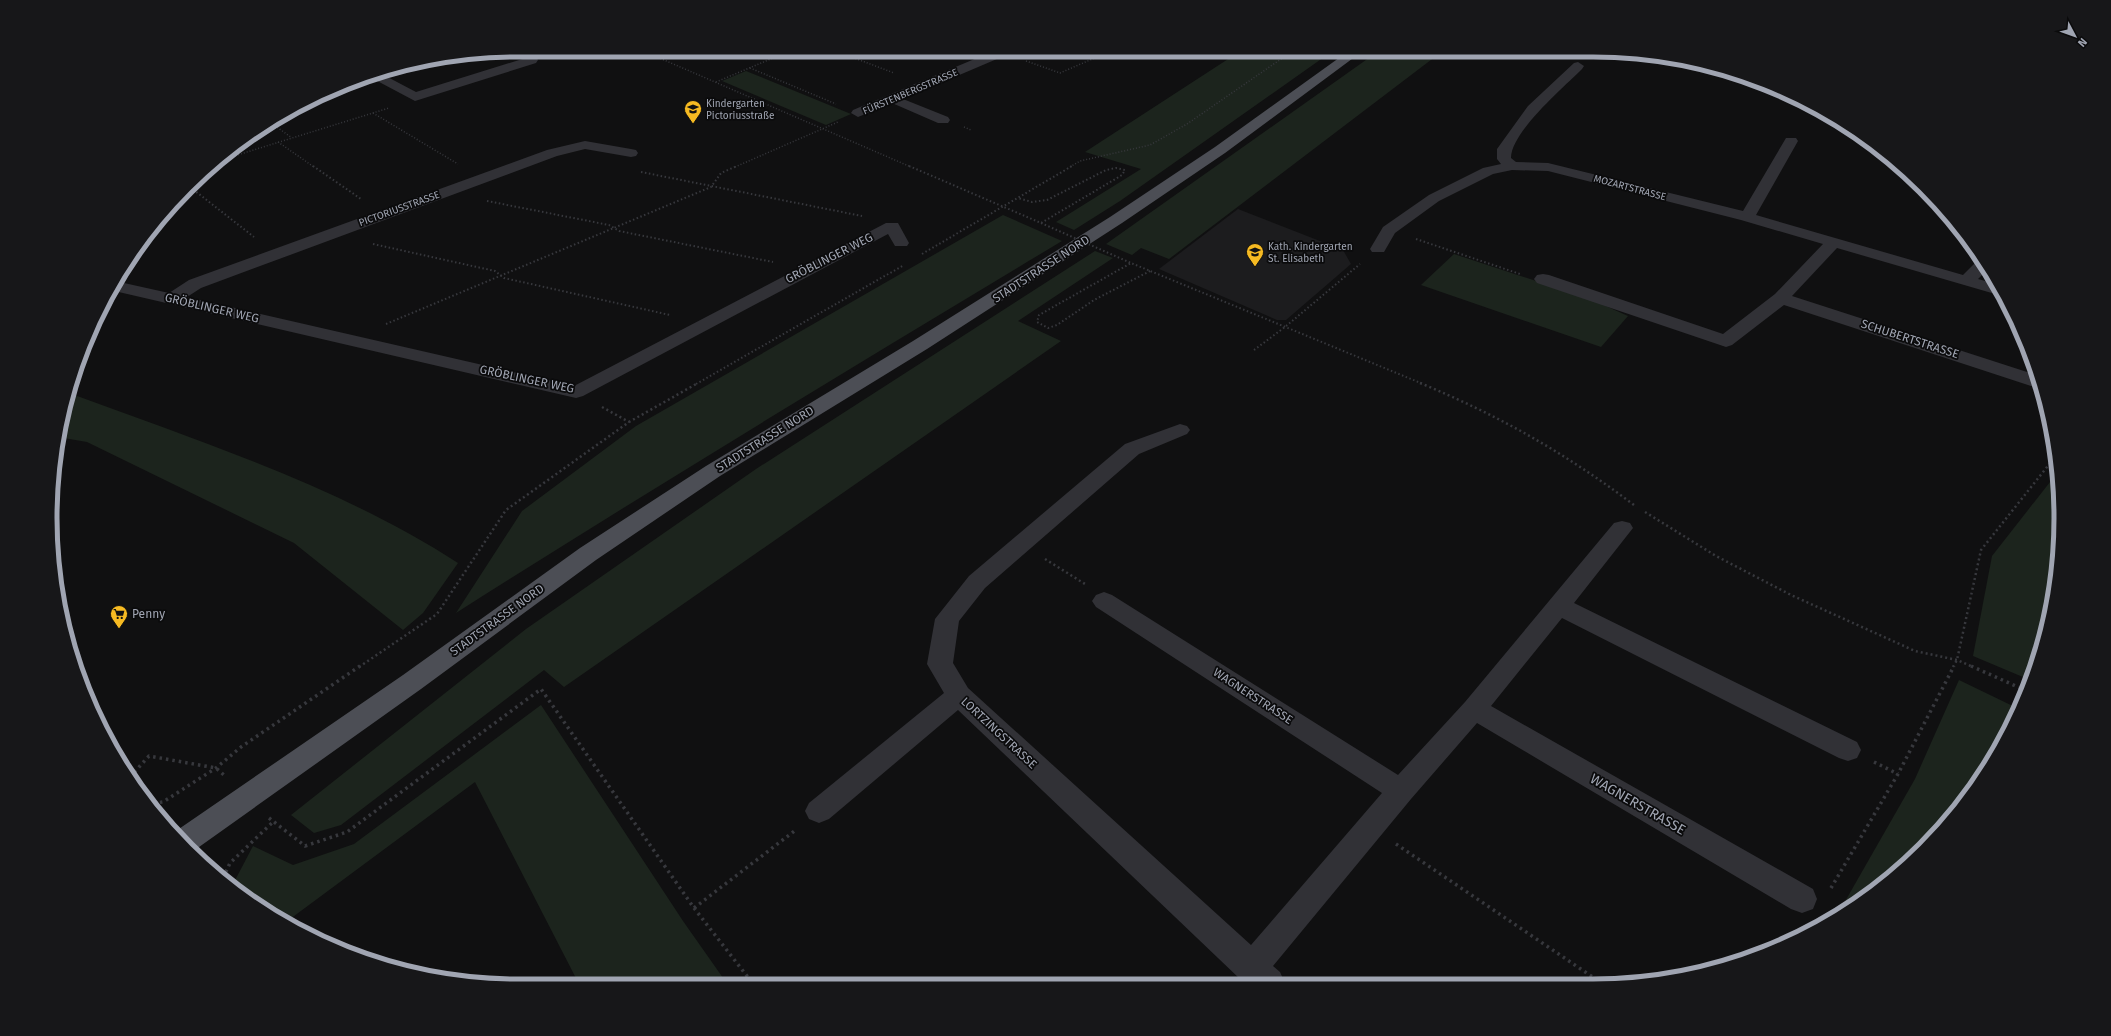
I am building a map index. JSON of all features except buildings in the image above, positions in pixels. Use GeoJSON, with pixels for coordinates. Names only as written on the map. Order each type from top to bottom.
{"type":"FeatureCollection","features":[{"type":"Feature","properties":{"kind":"main road","name":"STADTSTRASSE NORD"},"geometry":{"type":"LineString","coordinates":[[187,839],[412,682],[588,554],[713,471],[965,317],[1116,220],[1220,150],[1348,57]]}},
{"type":"Feature","properties":{"kind":"street"},"geometry":{"type":"LineString","coordinates":[[982,57],[987,59]]}},
{"type":"Feature","properties":{"kind":"street","name":"FÜRSTENBERGSTRASSE"},"geometry":{"type":"LineString","coordinates":[[858,113],[991,57]]}},
{"type":"Feature","properties":{"kind":"street"},"geometry":{"type":"LineString","coordinates":[[380,78],[415,97],[532,60]]}},
{"type":"Feature","properties":{"kind":"street"},"geometry":{"type":"LineString","coordinates":[[1512,166],[1504,159],[1504,149],[1533,109],[1578,66]]}},
{"type":"Feature","properties":{"kind":"street"},"geometry":{"type":"LineString","coordinates":[[893,99],[943,120]]}},
{"type":"Feature","properties":{"kind":"street"},"geometry":{"type":"LineString","coordinates":[[1747,217],[1791,141]]}},
{"type":"Feature","properties":{"kind":"street","name":"PICTORIUSSTRASSE"},"geometry":{"type":"LineString","coordinates":[[173,298],[195,284],[333,232],[552,153],[585,145],[631,153]]}},
{"type":"Feature","properties":{"kind":"street","name":"MOZARTSTRASSE"},"geometry":{"type":"LineString","coordinates":[[1378,249],[1389,230],[1434,198],[1488,171],[1512,166],[1548,167],[1747,217],[1992,289]]}},
{"type":"Feature","properties":{"kind":"street"},"geometry":{"type":"LineString","coordinates":[[892,226],[901,243]]}},
{"type":"Feature","properties":{"kind":"street","name":"GRÖBLINGER WEG"},"geometry":{"type":"LineString","coordinates":[[119,287],[576,392],[805,270],[892,226]]}},
{"type":"Feature","properties":{"kind":"street"},"geometry":{"type":"LineString","coordinates":[[1544,279],[1726,341],[1781,298],[1834,242]]}},
{"type":"Feature","properties":{"kind":"street"},"geometry":{"type":"LineString","coordinates":[[1966,281],[1980,268]]}},
{"type":"Feature","properties":{"kind":"street","name":"SCHUBERTSTRASSE"},"geometry":{"type":"LineString","coordinates":[[1781,298],[2033,380]]}},
{"type":"Feature","properties":{"kind":"street","name":"LORTZINGSTRASSE"},"geometry":{"type":"LineString","coordinates":[[1180,430],[1132,449],[977,582],[947,619],[940,664],[959,695],[1260,976]]}},
{"type":"Feature","properties":{"kind":"street"},"geometry":{"type":"LineString","coordinates":[[1260,976],[1371,826],[1474,709],[1622,528]]}},
{"type":"Feature","properties":{"kind":"street","name":"WAGNERSTRASSE"},"geometry":{"type":"LineString","coordinates":[[1104,601],[1401,791]]}},
{"type":"Feature","properties":{"kind":"street"},"geometry":{"type":"LineString","coordinates":[[1558,605],[1848,750]]}},
{"type":"Feature","properties":{"kind":"street"},"geometry":{"type":"LineString","coordinates":[[819,811],[959,695]]}},
{"type":"Feature","properties":{"kind":"street","name":"WAGNERSTRASSE"},"geometry":{"type":"LineString","coordinates":[[1474,709],[1815,897]]}},
{"type":"Feature","properties":{"kind":"path"},"geometry":{"type":"LineString","coordinates":[[658,57],[1041,222],[1131,263],[1459,400],[1529,434],[1590,472],[1638,508],[1716,556],[1791,595],[1915,651],[1957,660],[2021,688]]}},
{"type":"Feature","properties":{"kind":"path"},"geometry":{"type":"LineString","coordinates":[[716,82],[776,57]]}},
{"type":"Feature","properties":{"kind":"path"},"geometry":{"type":"LineString","coordinates":[[852,57],[926,85]]}},
{"type":"Feature","properties":{"kind":"path"},"geometry":{"type":"LineString","coordinates":[[1019,57],[1060,73],[1097,57]]}},
{"type":"Feature","properties":{"kind":"path"},"geometry":{"type":"LineString","coordinates":[[919,256],[1080,161],[1150,145],[1187,124],[1284,57]]}},
{"type":"Feature","properties":{"kind":"path"},"geometry":{"type":"LineString","coordinates":[[750,68],[858,113]]}},
{"type":"Feature","properties":{"kind":"path"},"geometry":{"type":"LineString","coordinates":[[231,157],[372,113],[415,97]]}},
{"type":"Feature","properties":{"kind":"path"},"geometry":{"type":"LineString","coordinates":[[372,113],[482,178]]}},
{"type":"Feature","properties":{"kind":"path"},"geometry":{"type":"LineString","coordinates":[[349,340],[613,227],[711,187],[721,173],[858,113]]}},
{"type":"Feature","properties":{"kind":"path"},"geometry":{"type":"LineString","coordinates":[[276,126],[293,138]]}},
{"type":"Feature","properties":{"kind":"path"},"geometry":{"type":"LineString","coordinates":[[278,142],[383,214]]}},
{"type":"Feature","properties":{"kind":"path"},"geometry":{"type":"LineString","coordinates":[[1018,198],[1037,202],[1052,198],[1108,168],[1120,167],[1124,170],[1122,175],[1041,222]]}},
{"type":"Feature","properties":{"kind":"path"},"geometry":{"type":"LineString","coordinates":[[635,171],[885,220],[892,226]]}},
{"type":"Feature","properties":{"kind":"path"},"geometry":{"type":"LineString","coordinates":[[194,190],[275,254]]}},
{"type":"Feature","properties":{"kind":"path"},"geometry":{"type":"LineString","coordinates":[[446,191],[456,195],[613,227],[619,231],[792,266],[805,270]]}},
{"type":"Feature","properties":{"kind":"path"},"geometry":{"type":"LineString","coordinates":[[1389,230],[1529,277],[1544,279]]}},
{"type":"Feature","properties":{"kind":"path"},"geometry":{"type":"LineString","coordinates":[[333,232],[341,237],[495,271],[504,278],[706,323]]}},
{"type":"Feature","properties":{"kind":"path"},"geometry":{"type":"LineString","coordinates":[[1254,350],[1285,327],[1378,249]]}},
{"type":"Feature","properties":{"kind":"path"},"geometry":{"type":"LineString","coordinates":[[1131,263],[1038,316],[1037,322],[1048,328],[1057,325],[1094,300],[1150,271]]}},
{"type":"Feature","properties":{"kind":"path"},"geometry":{"type":"LineString","coordinates":[[155,803],[163,802],[216,768],[241,747],[437,614],[506,510],[630,422],[905,264]]}},
{"type":"Feature","properties":{"kind":"path"},"geometry":{"type":"LineString","coordinates":[[1815,897],[1898,774],[1957,660],[1981,550],[2050,463]]}},
{"type":"Feature","properties":{"kind":"path"},"geometry":{"type":"LineString","coordinates":[[1022,544],[1098,592],[1104,601]]}},
{"type":"Feature","properties":{"kind":"path"},"geometry":{"type":"LineString","coordinates":[[225,874],[230,863],[273,822],[305,846],[347,832],[541,689],[694,908],[749,979]]}},
{"type":"Feature","properties":{"kind":"path"},"geometry":{"type":"LineString","coordinates":[[134,772],[149,756],[216,768]]}},
{"type":"Feature","properties":{"kind":"path"},"geometry":{"type":"LineString","coordinates":[[694,908],[819,811]]}},
{"type":"Feature","properties":{"kind":"path"},"geometry":{"type":"LineString","coordinates":[[1371,826],[1595,979]]}},
{"type":"Feature","properties":{"kind":"shaded area"},"geometry":{"type":"Polygon","coordinates":[[[1231,57],[1324,57],[1120,201],[1074,230],[1056,222],[1141,169],[1085,152],[1231,57]]]}},
{"type":"Feature","properties":{"kind":"shaded area"},"geometry":{"type":"Polygon","coordinates":[[[1370,57],[1435,57],[1169,259],[1141,248],[1132,255],[1106,244],[1370,57]]]}},
{"type":"Feature","properties":{"kind":"shaded area"},"geometry":{"type":"Polygon","coordinates":[[[746,71],[851,114],[826,125],[722,81],[746,71]]]}},
{"type":"Feature","properties":{"kind":"shaded area","name":"Kath. Kindergarten St. Elisabeth"},"geometry":{"type":"Polygon","coordinates":[[[1238,209],[1343,250],[1351,264],[1286,320],[1277,320],[1159,269],[1238,209]]]}},
{"type":"Feature","properties":{"kind":"shaded area"},"geometry":{"type":"Polygon","coordinates":[[[1003,215],[1062,241],[758,425],[456,613],[522,511],[636,426],[1003,215]]]}},
{"type":"Feature","properties":{"kind":"shaded area"},"geometry":{"type":"Polygon","coordinates":[[[1095,251],[1113,258],[1018,321],[1061,341],[564,687],[544,670],[341,825],[314,833],[291,815],[526,629],[756,469],[1095,251]]]}},
{"type":"Feature","properties":{"kind":"shaded area"},"geometry":{"type":"Polygon","coordinates":[[[1454,254],[1588,298],[1628,316],[1601,347],[1421,285],[1454,254]]]}},
{"type":"Feature","properties":{"kind":"shaded area"},"geometry":{"type":"Polygon","coordinates":[[[74,395],[219,448],[317,488],[366,511],[413,536],[458,563],[423,613],[403,630],[294,543],[87,442],[64,438],[74,395]]]}},
{"type":"Feature","properties":{"kind":"shaded area"},"geometry":{"type":"Polygon","coordinates":[[[2052,479],[2054,518],[2050,578],[2038,637],[2025,678],[1973,656],[1992,556],[2052,479]]]}},
{"type":"Feature","properties":{"kind":"shaded area"},"geometry":{"type":"Polygon","coordinates":[[[1959,680],[2013,706],[1992,748],[1976,774],[1959,799],[1940,822],[1897,865],[1874,884],[1843,905],[1915,779],[1959,680]]]}},
{"type":"Feature","properties":{"kind":"shaded area"},"geometry":{"type":"Polygon","coordinates":[[[541,705],[683,921],[724,979],[576,979],[475,782],[290,919],[234,882],[253,846],[293,865],[354,844],[541,705]]]}},
{"type":"Feature","properties":{"kind":"place","name":"Kindergarten Pictoriusstraße"},"geometry":{"type":"Point","coordinates":[693,124]}},
{"type":"Feature","properties":{"kind":"place","name":"Kath. Kindergarten St. Elisabeth"},"geometry":{"type":"Point","coordinates":[1255,267]}},
{"type":"Feature","properties":{"kind":"place","name":"Penny"},"geometry":{"type":"Point","coordinates":[119,629]}}]}
